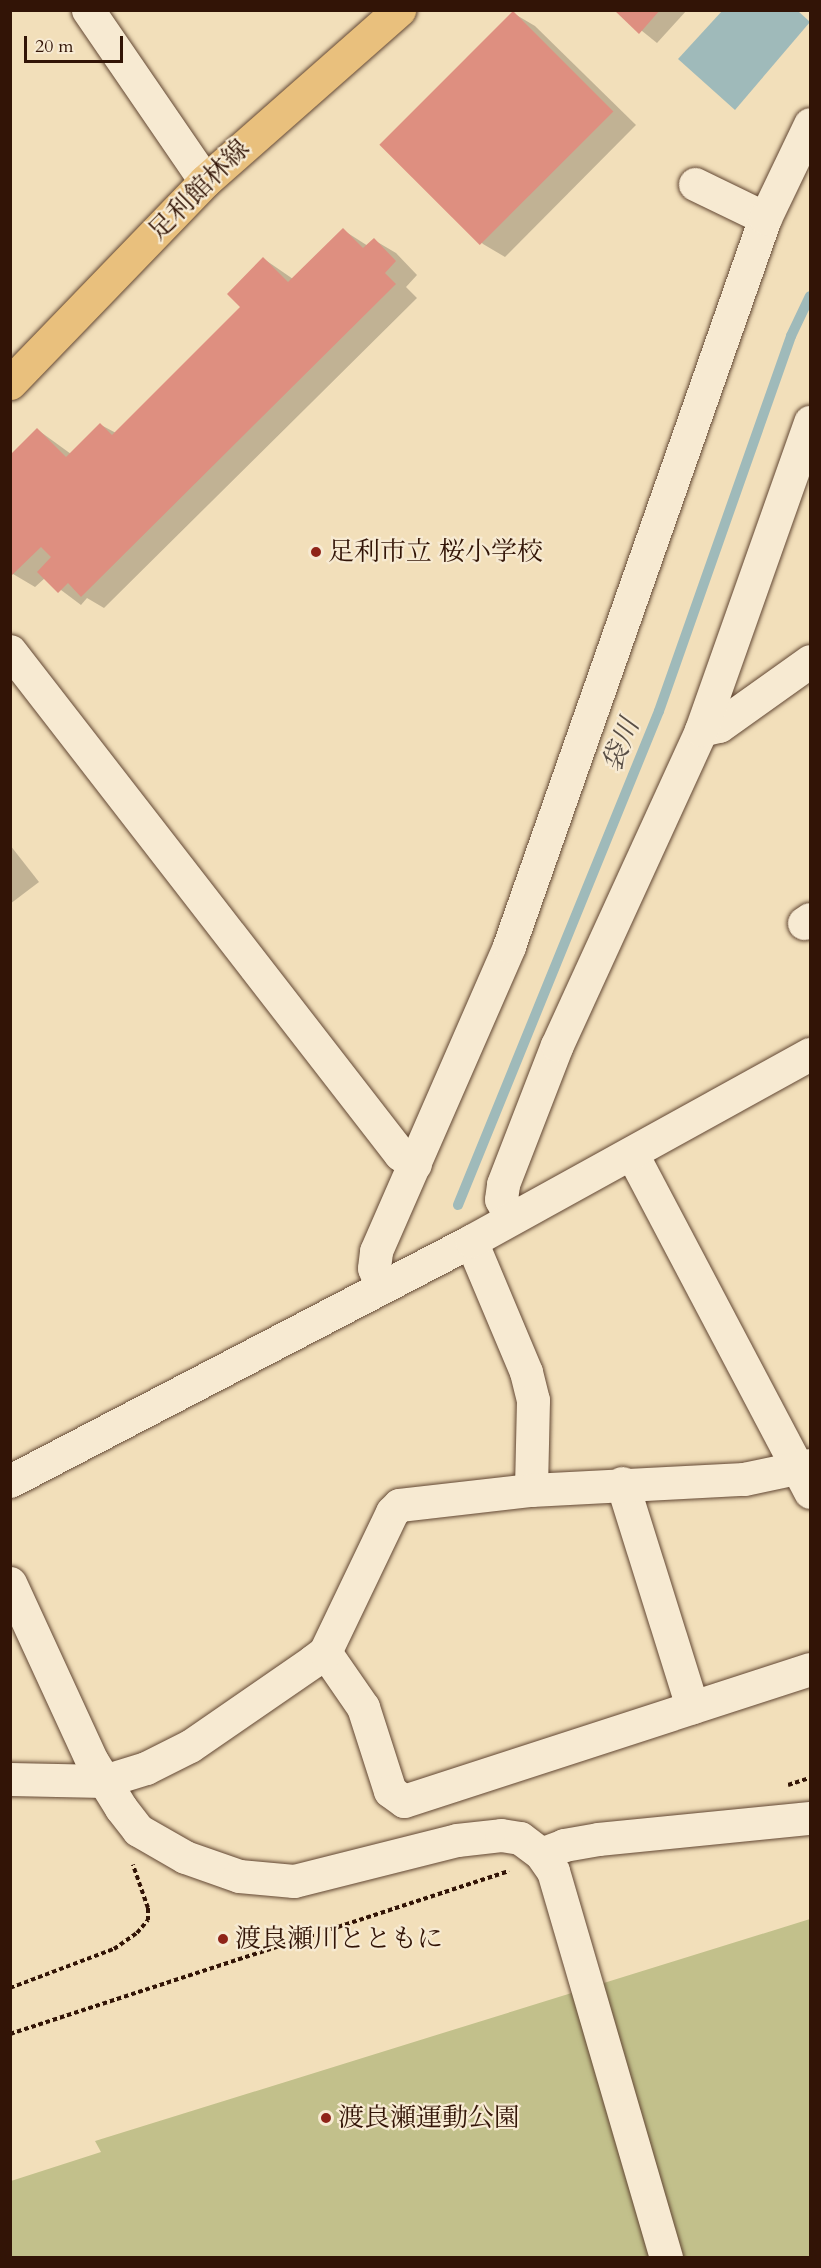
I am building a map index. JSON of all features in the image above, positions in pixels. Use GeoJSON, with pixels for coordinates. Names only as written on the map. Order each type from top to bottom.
{"type":"FeatureCollection","features":[{"type":"Feature","properties":{"kind":"main road","name":"足利館林線"},"geometry":{"type":"LineString","coordinates":[[10,383],[205,181],[399,10]]}},
{"type":"Feature","properties":{"kind":"street"},"geometry":{"type":"LineString","coordinates":[[87,10],[205,181]]}},
{"type":"Feature","properties":{"kind":"street"},"geometry":{"type":"LineString","coordinates":[[381,1286],[374,1268],[376,1251],[509,946],[765,218],[810,124]]}},
{"type":"Feature","properties":{"kind":"street"},"geometry":{"type":"LineString","coordinates":[[694,184],[765,218]]}},
{"type":"Feature","properties":{"kind":"street"},"geometry":{"type":"LineString","coordinates":[[511,1218],[501,1199],[503,1184],[553,1055],[701,730],[810,422]]}},
{"type":"Feature","properties":{"kind":"street"},"geometry":{"type":"LineString","coordinates":[[10,651],[400,1154],[415,1164]]}},
{"type":"Feature","properties":{"kind":"street"},"geometry":{"type":"LineString","coordinates":[[701,730],[719,726],[810,661]]}},
{"type":"Feature","properties":{"kind":"street"},"geometry":{"type":"LineString","coordinates":[[10,1481],[471,1240],[632,1154],[810,1054]]}},
{"type":"Feature","properties":{"kind":"street"},"geometry":{"type":"LineString","coordinates":[[10,1779],[104,1781],[146,1768],[190,1746],[325,1652],[392,1512],[399,1505],[531,1490],[622,1483],[806,1475],[632,1154]]}},
{"type":"Feature","properties":{"kind":"street"},"geometry":{"type":"LineString","coordinates":[[471,1240],[526,1372],[532,1400],[531,1490]]}},
{"type":"Feature","properties":{"kind":"street"},"geometry":{"type":"LineString","coordinates":[[622,1483],[692,1707]]}},
{"type":"Feature","properties":{"kind":"street"},"geometry":{"type":"LineString","coordinates":[[10,1583],[104,1781],[138,1830],[212,1868],[266,1881],[316,1878],[456,1840],[501,1835],[520,1838],[537,1864],[666,2258]]}},
{"type":"Feature","properties":{"kind":"street"},"geometry":{"type":"LineString","coordinates":[[325,1652],[363,1707],[390,1791],[404,1801],[810,1669]]}},
{"type":"Feature","properties":{"kind":"street"},"geometry":{"type":"LineString","coordinates":[[537,1864],[564,1845],[598,1839],[810,1818]]}},
{"type":"Feature","properties":{"kind":"path"},"geometry":{"type":"LineString","coordinates":[[10,1988],[114,1949],[137,1933],[148,1920],[148,1908],[130,1856]]}},
{"type":"Feature","properties":{"kind":"path"},"geometry":{"type":"LineString","coordinates":[[10,2034],[537,1864]]}},
{"type":"Feature","properties":{"kind":"shaded area"},"geometry":{"type":"Polygon","coordinates":[[[810,1919],[810,2257],[11,2258],[11,2181],[101,2152],[95,2141],[810,1919]]]}},
{"type":"Feature","properties":{"kind":"water"},"geometry":{"type":"Polygon","coordinates":[[[722,11],[798,11],[810,22],[735,110],[678,59],[722,11]]]}},
{"type":"Feature","properties":{"kind":"building"},"geometry":{"type":"Polygon","coordinates":[[[614,10],[660,10],[639,34],[614,10]]]}},
{"type":"Feature","properties":{"kind":"building"},"geometry":{"type":"Polygon","coordinates":[[[513,11],[613,111],[480,245],[379,145],[513,11]]]}},
{"type":"Feature","properties":{"kind":"building"},"geometry":{"type":"Polygon","coordinates":[[[343,228],[363,248],[374,238],[396,261],[385,273],[396,284],[81,597],[68,583],[58,593],[37,572],[51,557],[41,547],[12,575],[10,455],[37,428],[66,457],[100,423],[112,435],[240,307],[227,294],[263,257],[288,282],[343,228]]]}},
{"type":"Feature","properties":{"kind":"waterway","name":"袋川"},"geometry":{"type":"LineString","coordinates":[[458,1205],[659,711],[791,336],[810,296]]}},
{"type":"Feature","properties":{"kind":"place","name":"足利市立 桜小学校"},"geometry":{"type":"Point","coordinates":[316,552]}},
{"type":"Feature","properties":{"kind":"place","name":"渡良瀬川とともに"},"geometry":{"type":"Point","coordinates":[223,1939]}},
{"type":"Feature","properties":{"kind":"place","name":"渡良瀬運動公園"},"geometry":{"type":"Point","coordinates":[326,2118]}}]}
